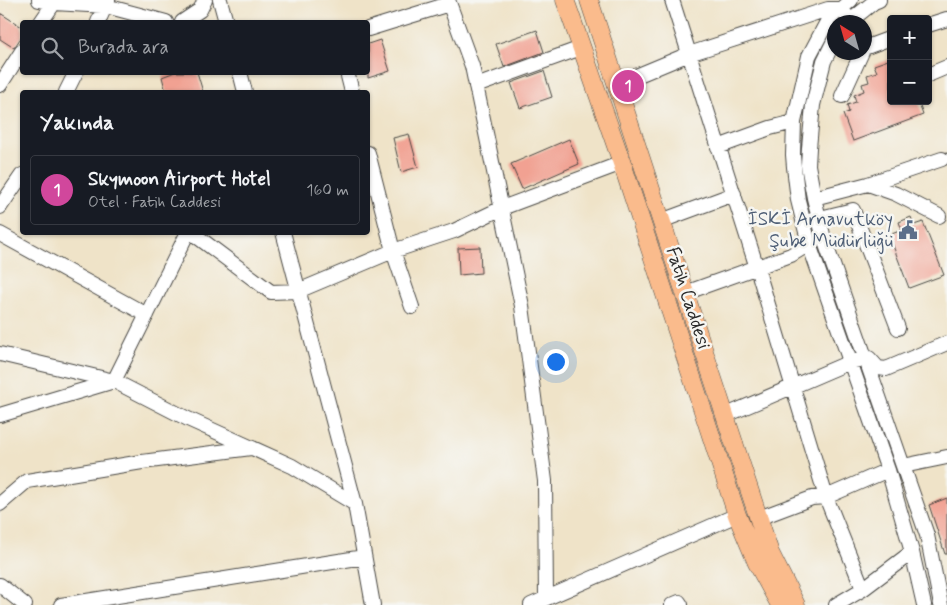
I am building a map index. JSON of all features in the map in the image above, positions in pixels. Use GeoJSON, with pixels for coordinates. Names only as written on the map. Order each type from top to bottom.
{"type":"FeatureCollection","features":[{"type":"Feature","properties":{"kind":"main road","name":"Fatih Caddesi"},"geometry":{"type":"LineString","coordinates":[[565,0],[622,163],[737,515],[757,563],[780,605]]}},
{"type":"Feature","properties":{"kind":"main road","name":"Fatih Caddesi"},"geometry":{"type":"LineString","coordinates":[[589,0],[770,553],[796,605]]}},
{"type":"Feature","properties":{"kind":"street"},"geometry":{"type":"LineString","coordinates":[[39,0],[54,3],[107,3],[160,20]]}},
{"type":"Feature","properties":{"kind":"street"},"geometry":{"type":"LineString","coordinates":[[185,20],[200,10],[205,0]]}},
{"type":"Feature","properties":{"kind":"street"},"geometry":{"type":"LineString","coordinates":[[220,0],[225,20]]}},
{"type":"Feature","properties":{"kind":"street"},"geometry":{"type":"LineString","coordinates":[[672,0],[757,268],[826,497],[863,589]]}},
{"type":"Feature","properties":{"kind":"street"},"geometry":{"type":"LineString","coordinates":[[859,15],[879,0]]}},
{"type":"Feature","properties":{"kind":"street"},"geometry":{"type":"LineString","coordinates":[[370,27],[449,2],[472,66],[522,306],[545,481],[546,598]]}},
{"type":"Feature","properties":{"kind":"street"},"geometry":{"type":"LineString","coordinates":[[42,20],[54,3]]}},
{"type":"Feature","properties":{"kind":"street"},"geometry":{"type":"LineString","coordinates":[[99,20],[107,3]]}},
{"type":"Feature","properties":{"kind":"street"},"geometry":{"type":"LineString","coordinates":[[617,84],[689,54],[845,4]]}},
{"type":"Feature","properties":{"kind":"street"},"geometry":{"type":"LineString","coordinates":[[845,4],[828,20],[809,56],[794,122],[792,155],[798,200],[809,244],[888,470],[912,552],[924,605]]}},
{"type":"Feature","properties":{"kind":"street"},"geometry":{"type":"LineString","coordinates":[[932,24],[947,19]]}},
{"type":"Feature","properties":{"kind":"street"},"geometry":{"type":"LineString","coordinates":[[872,45],[887,39]]}},
{"type":"Feature","properties":{"kind":"street"},"geometry":{"type":"LineString","coordinates":[[476,86],[581,48]]}},
{"type":"Feature","properties":{"kind":"street"},"geometry":{"type":"LineString","coordinates":[[0,85],[20,54]]}},
{"type":"Feature","properties":{"kind":"street"},"geometry":{"type":"LineString","coordinates":[[827,55],[813,105],[808,165],[814,198],[824,239],[927,535],[941,605]]}},
{"type":"Feature","properties":{"kind":"street"},"geometry":{"type":"LineString","coordinates":[[842,96],[858,60]]}},
{"type":"Feature","properties":{"kind":"street"},"geometry":{"type":"LineString","coordinates":[[932,73],[947,67]]}},
{"type":"Feature","properties":{"kind":"street"},"geometry":{"type":"LineString","coordinates":[[67,90],[74,75]]}},
{"type":"Feature","properties":{"kind":"street"},"geometry":{"type":"LineString","coordinates":[[241,75],[244,90]]}},
{"type":"Feature","properties":{"kind":"street"},"geometry":{"type":"LineString","coordinates":[[348,75],[352,90]]}},
{"type":"Feature","properties":{"kind":"street"},"geometry":{"type":"LineString","coordinates":[[718,147],[770,128],[794,122]]}},
{"type":"Feature","properties":{"kind":"street"},"geometry":{"type":"LineString","coordinates":[[814,198],[853,189],[942,159]]}},
{"type":"Feature","properties":{"kind":"street"},"geometry":{"type":"LineString","coordinates":[[370,161],[393,251],[412,307]]}},
{"type":"Feature","properties":{"kind":"street"},"geometry":{"type":"LineString","coordinates":[[194,235],[271,292],[298,291],[393,251],[454,230],[502,208],[622,163]]}},
{"type":"Feature","properties":{"kind":"street"},"geometry":{"type":"LineString","coordinates":[[0,207],[20,178]]}},
{"type":"Feature","properties":{"kind":"street"},"geometry":{"type":"LineString","coordinates":[[868,184],[896,194],[939,216]]}},
{"type":"Feature","properties":{"kind":"street"},"geometry":{"type":"LineString","coordinates":[[853,189],[853,210],[898,328]]}},
{"type":"Feature","properties":{"kind":"street"},"geometry":{"type":"LineString","coordinates":[[661,221],[734,194]]}},
{"type":"Feature","properties":{"kind":"street"},"geometry":{"type":"LineString","coordinates":[[804,221],[853,210]]}},
{"type":"Feature","properties":{"kind":"street"},"geometry":{"type":"LineString","coordinates":[[0,234],[147,315]]}},
{"type":"Feature","properties":{"kind":"street"},"geometry":{"type":"LineString","coordinates":[[0,415],[114,381],[188,235]]}},
{"type":"Feature","properties":{"kind":"street"},"geometry":{"type":"LineString","coordinates":[[284,235],[355,504],[373,605]]}},
{"type":"Feature","properties":{"kind":"street"},"geometry":{"type":"LineString","coordinates":[[685,293],[791,255],[809,244]]}},
{"type":"Feature","properties":{"kind":"street"},"geometry":{"type":"LineString","coordinates":[[724,416],[850,362],[865,358],[871,359],[878,368],[886,369],[947,343]]}},
{"type":"Feature","properties":{"kind":"street"},"geometry":{"type":"LineString","coordinates":[[0,354],[114,381],[188,419],[292,466],[355,504]]}},
{"type":"Feature","properties":{"kind":"street"},"geometry":{"type":"LineString","coordinates":[[0,504],[27,481],[142,462],[252,448]]}},
{"type":"Feature","properties":{"kind":"street"},"geometry":{"type":"LineString","coordinates":[[903,466],[947,457]]}},
{"type":"Feature","properties":{"kind":"street"},"geometry":{"type":"LineString","coordinates":[[759,518],[812,498],[826,497],[888,470]]}},
{"type":"Feature","properties":{"kind":"street"},"geometry":{"type":"LineString","coordinates":[[531,605],[737,515]]}},
{"type":"Feature","properties":{"kind":"street"},"geometry":{"type":"LineString","coordinates":[[836,605],[863,589],[912,552]]}},
{"type":"Feature","properties":{"kind":"street"},"geometry":{"type":"LineString","coordinates":[[61,605],[364,558]]}},
{"type":"Feature","properties":{"kind":"street"},"geometry":{"type":"LineString","coordinates":[[0,586],[25,605]]}},
{"type":"Feature","properties":{"kind":"street"},"geometry":{"type":"LineString","coordinates":[[672,605],[679,602],[680,605]]}},
{"type":"Feature","properties":{"kind":"building"},"geometry":{"type":"Polygon","coordinates":[[[0,13],[20,26],[20,39],[14,48],[0,39],[0,13]]]}},
{"type":"Feature","properties":{"kind":"building"},"geometry":{"type":"Polygon","coordinates":[[[537,30],[544,52],[504,67],[496,44],[537,30]]]}},
{"type":"Feature","properties":{"kind":"building"},"geometry":{"type":"Polygon","coordinates":[[[380,40],[390,71],[368,78],[368,75],[370,75],[370,43],[380,40]]]}},
{"type":"Feature","properties":{"kind":"building"},"geometry":{"type":"Polygon","coordinates":[[[887,60],[887,105],[919,105],[923,115],[853,141],[843,114],[849,112],[847,105],[856,102],[854,95],[864,91],[862,84],[869,82],[867,75],[877,72],[874,65],[887,60]]]}},
{"type":"Feature","properties":{"kind":"building"},"geometry":{"type":"Polygon","coordinates":[[[544,71],[552,97],[520,108],[511,83],[544,71]]]}},
{"type":"Feature","properties":{"kind":"building"},"geometry":{"type":"Polygon","coordinates":[[[167,75],[198,75],[202,90],[165,90],[162,77],[167,75]]]}},
{"type":"Feature","properties":{"kind":"building"},"geometry":{"type":"Polygon","coordinates":[[[409,134],[418,167],[401,172],[393,138],[409,134]]]}},
{"type":"Feature","properties":{"kind":"building"},"geometry":{"type":"Polygon","coordinates":[[[569,139],[579,164],[522,189],[511,164],[569,139]]]}},
{"type":"Feature","properties":{"kind":"building"},"geometry":{"type":"Polygon","coordinates":[[[911,217],[914,225],[923,222],[944,275],[909,288],[889,235],[902,230],[899,222],[911,217]]]}},
{"type":"Feature","properties":{"kind":"building"},"geometry":{"type":"Polygon","coordinates":[[[480,247],[481,273],[459,275],[458,248],[480,247]]]}},
{"type":"Feature","properties":{"kind":"building"},"geometry":{"type":"Polygon","coordinates":[[[947,498],[947,554],[945,554],[929,505],[947,498]]]}},
{"type":"Feature","properties":{"kind":"place","name":"Skymoon Airport Hotel"},"geometry":{"type":"Point","coordinates":[628,86]}},
{"type":"Feature","properties":{"kind":"place","name":"İSKİ Arnavutköy Şube Müdürlüğü"},"geometry":{"type":"Point","coordinates":[908,230]}}]}
